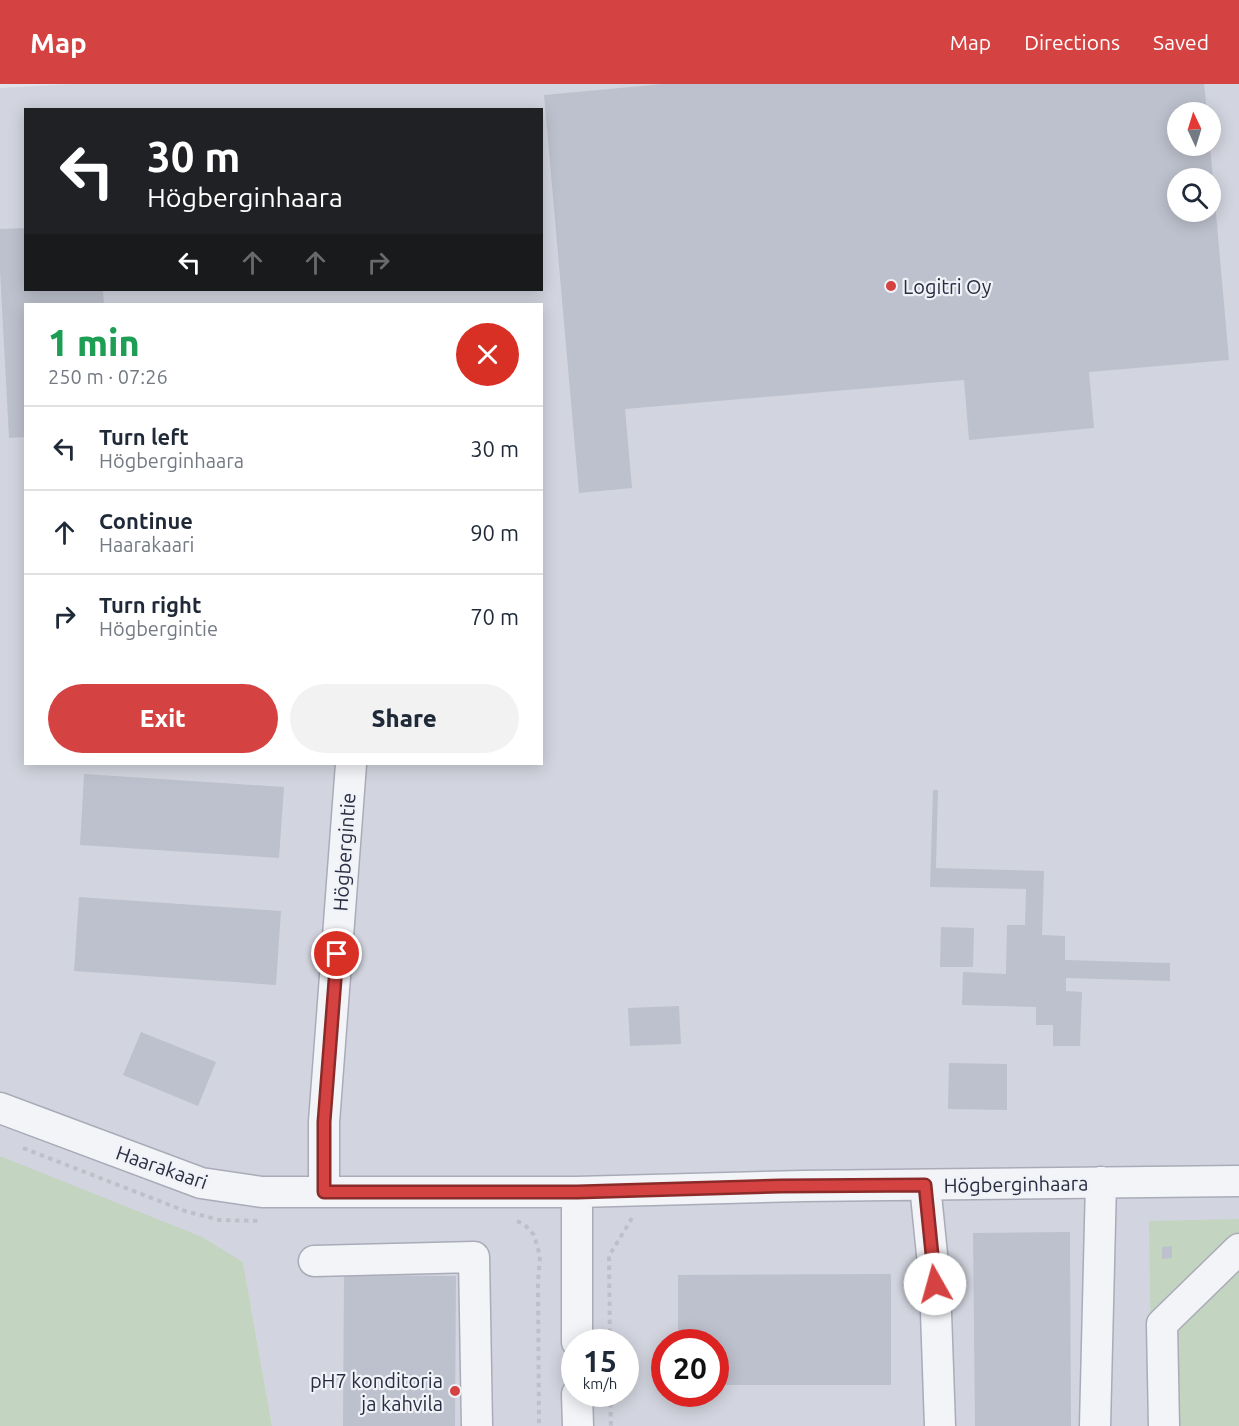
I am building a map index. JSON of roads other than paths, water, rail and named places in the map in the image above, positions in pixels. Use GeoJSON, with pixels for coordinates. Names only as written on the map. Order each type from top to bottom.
{"type":"FeatureCollection","features":[{"type":"Feature","properties":{"kind":"street","name":"Högbergintie"},"geometry":{"type":"LineString","coordinates":[[324,1192],[324,1122],[351,765]]}},
{"type":"Feature","properties":{"kind":"street","name":"Haarakaari"},"geometry":{"type":"LineString","coordinates":[[0,1108],[201,1183],[262,1192],[577,1192]]}},
{"type":"Feature","properties":{"kind":"street","name":"Högberginhaara"},"geometry":{"type":"LineString","coordinates":[[577,1192],[791,1186],[1239,1181]]}},
{"type":"Feature","properties":{"kind":"street"},"geometry":{"type":"LineString","coordinates":[[1095,1426],[1101,1182]]}},
{"type":"Feature","properties":{"kind":"street"},"geometry":{"type":"LineString","coordinates":[[925,1185],[935,1284],[940,1426]]}},
{"type":"Feature","properties":{"kind":"street"},"geometry":{"type":"LineString","coordinates":[[577,1192],[577,1329]]}},
{"type":"Feature","properties":{"kind":"street"},"geometry":{"type":"LineString","coordinates":[[1164,1426],[1162,1324],[1239,1250]]}},
{"type":"Feature","properties":{"kind":"street"},"geometry":{"type":"LineString","coordinates":[[314,1261],[474,1257],[477,1426]]}},
{"type":"Feature","properties":{"kind":"street"},"geometry":{"type":"LineString","coordinates":[[577,1407],[578,1426]]}},
{"type":"Feature","properties":{"kind":"place","name":"Logitri Oy"},"geometry":{"type":"Point","coordinates":[891,286]}},
{"type":"Feature","properties":{"kind":"place","name":"pH7 konditoria ja kahvila"},"geometry":{"type":"Point","coordinates":[455,1391]}}]}
